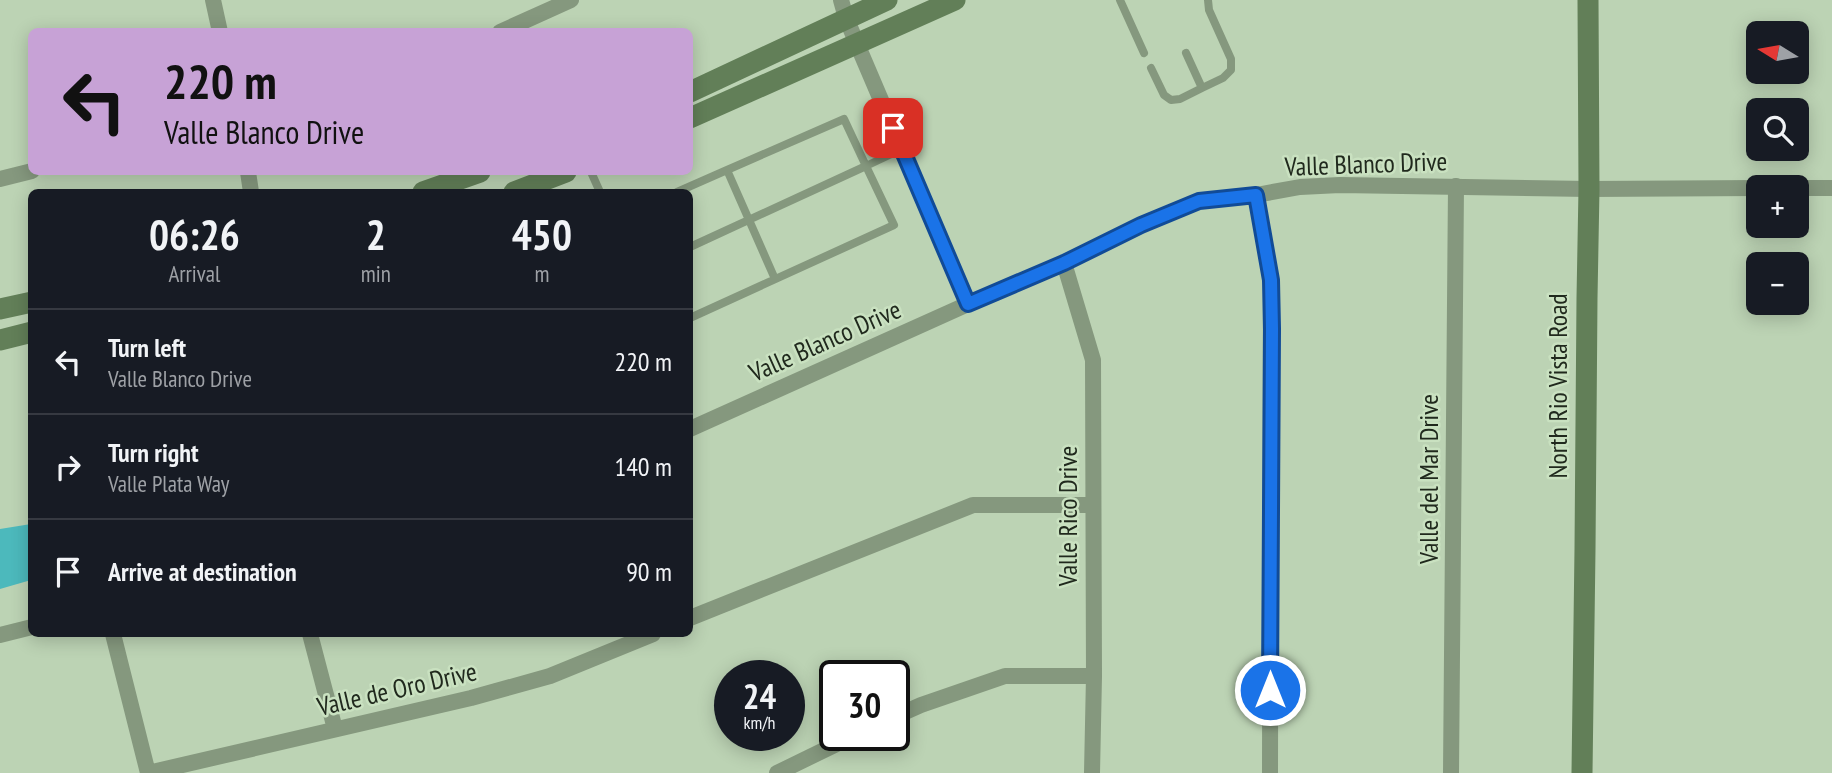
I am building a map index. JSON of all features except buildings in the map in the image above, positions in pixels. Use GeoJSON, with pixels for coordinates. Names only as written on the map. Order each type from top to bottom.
{"type":"FeatureCollection","features":[{"type":"Feature","properties":{"kind":"street"},"geometry":{"type":"LineString","coordinates":[[213,0],[219,28]]}},
{"type":"Feature","properties":{"kind":"street"},"geometry":{"type":"LineString","coordinates":[[509,28],[571,0]]}},
{"type":"Feature","properties":{"kind":"street"},"geometry":{"type":"LineString","coordinates":[[693,90],[844,9],[887,0]]}},
{"type":"Feature","properties":{"kind":"street"},"geometry":{"type":"LineString","coordinates":[[693,117],[955,0]]}},
{"type":"Feature","properties":{"kind":"street","name":"North Rio Vista Road"},"geometry":{"type":"LineString","coordinates":[[1582,773],[1590,189],[1588,0]]}},
{"type":"Feature","properties":{"kind":"street"},"geometry":{"type":"LineString","coordinates":[[844,9],[968,304]]}},
{"type":"Feature","properties":{"kind":"street"},"geometry":{"type":"LineString","coordinates":[[0,179],[28,172]]}},
{"type":"Feature","properties":{"kind":"street"},"geometry":{"type":"LineString","coordinates":[[432,189],[471,175]]}},
{"type":"Feature","properties":{"kind":"street"},"geometry":{"type":"LineString","coordinates":[[522,189],[558,175]]}},
{"type":"Feature","properties":{"kind":"street","name":"Valle Blanco Drive"},"geometry":{"type":"LineString","coordinates":[[693,428],[1199,201],[1300,187],[1340,185],[1590,189],[1746,188]]}},
{"type":"Feature","properties":{"kind":"street","name":"Valle del Mar Drive"},"geometry":{"type":"LineString","coordinates":[[1451,773],[1456,186]]}},
{"type":"Feature","properties":{"kind":"street"},"geometry":{"type":"LineString","coordinates":[[1809,188],[1832,188]]}},
{"type":"Feature","properties":{"kind":"street"},"geometry":{"type":"LineString","coordinates":[[1256,195],[1271,280],[1270,773]]}},
{"type":"Feature","properties":{"kind":"street","name":"Valle Rico Drive"},"geometry":{"type":"LineString","coordinates":[[1064,263],[1093,360],[1092,773]]}},
{"type":"Feature","properties":{"kind":"street"},"geometry":{"type":"LineString","coordinates":[[0,309],[28,303]]}},
{"type":"Feature","properties":{"kind":"street"},"geometry":{"type":"LineString","coordinates":[[0,340],[28,333]]}},
{"type":"Feature","properties":{"kind":"street"},"geometry":{"type":"LineString","coordinates":[[693,617],[973,505],[1092,505]]}},
{"type":"Feature","properties":{"kind":"street"},"geometry":{"type":"LineString","coordinates":[[0,635],[28,628]]}},
{"type":"Feature","properties":{"kind":"street"},"geometry":{"type":"LineString","coordinates":[[114,637],[148,773]]}},
{"type":"Feature","properties":{"kind":"street"},"geometry":{"type":"LineString","coordinates":[[311,637],[335,729]]}},
{"type":"Feature","properties":{"kind":"street","name":"Valle de Oro Drive"},"geometry":{"type":"LineString","coordinates":[[148,773],[471,698],[550,676],[646,637]]}},
{"type":"Feature","properties":{"kind":"street"},"geometry":{"type":"LineString","coordinates":[[910,710],[1005,676],[1094,676]]}},
{"type":"Feature","properties":{"kind":"street"},"geometry":{"type":"LineString","coordinates":[[777,773],[822,751]]}},
{"type":"Feature","properties":{"kind":"lane"},"geometry":{"type":"LineString","coordinates":[[1121,0],[1144,52]]}},
{"type":"Feature","properties":{"kind":"lane"},"geometry":{"type":"LineString","coordinates":[[1151,68],[1164,95],[1171,100],[1180,99],[1223,78],[1231,71],[1231,59],[1209,10],[1208,0]]}},
{"type":"Feature","properties":{"kind":"lane"},"geometry":{"type":"LineString","coordinates":[[1186,53],[1202,88]]}},
{"type":"Feature","properties":{"kind":"lane"},"geometry":{"type":"LineString","coordinates":[[684,189],[844,119],[894,225],[693,317]]}},
{"type":"Feature","properties":{"kind":"lane"},"geometry":{"type":"LineString","coordinates":[[693,246],[902,149]]}},
{"type":"Feature","properties":{"kind":"lane"},"geometry":{"type":"LineString","coordinates":[[727,170],[775,279]]}},
{"type":"Feature","properties":{"kind":"water"},"geometry":{"type":"Polygon","coordinates":[[[28,524],[28,581],[0,589],[0,529],[28,524]]]}},
{"type":"Feature","properties":{"kind":"route"},"geometry":{"type":"LineString","coordinates":[[893,128],[968,304],[1199,201],[1256,195],[1271,280],[1270,690]]}}]}
